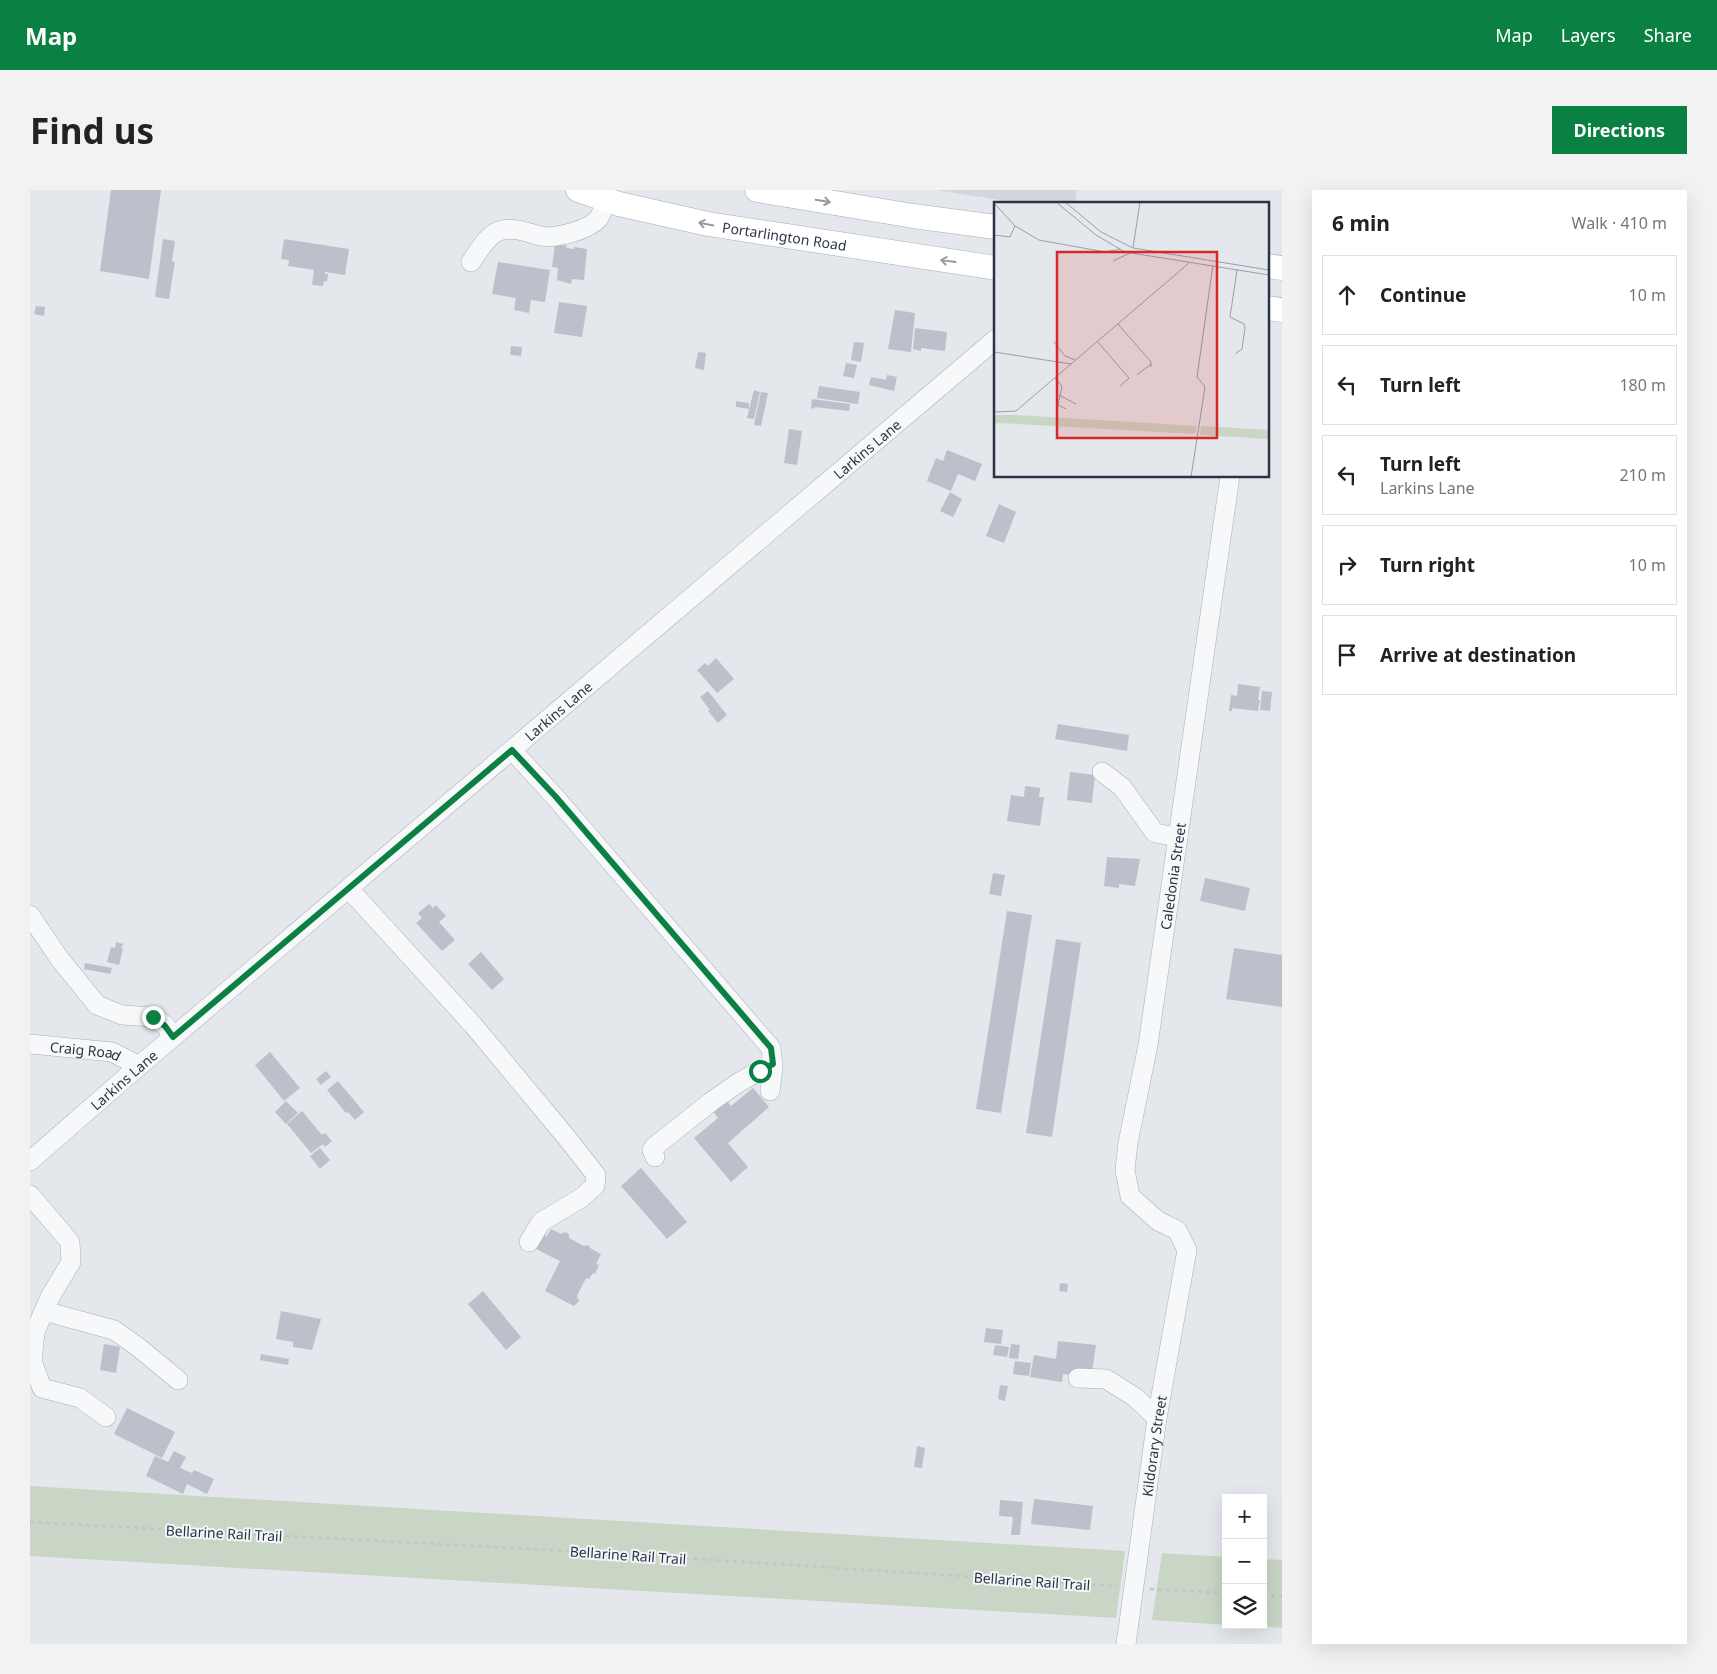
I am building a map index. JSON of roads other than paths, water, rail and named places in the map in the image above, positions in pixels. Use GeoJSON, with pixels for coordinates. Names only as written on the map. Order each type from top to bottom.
{"type":"FeatureCollection","features":[{"type":"Feature","properties":{"kind":"main road","name":"Portarlington Road"},"geometry":{"type":"LineString","coordinates":[[578,190],[616,198],[708,224],[994,268]]}},
{"type":"Feature","properties":{"kind":"main road"},"geometry":{"type":"LineString","coordinates":[[758,190],[913,216],[994,227]]}},
{"type":"Feature","properties":{"kind":"street"},"geometry":{"type":"LineString","coordinates":[[471,262],[487,241],[499,231],[517,229],[544,237],[567,234],[588,226],[616,198]]}},
{"type":"Feature","properties":{"kind":"street","name":"Larkins Lane"},"geometry":{"type":"LineString","coordinates":[[30,1160],[994,341]]}},
{"type":"Feature","properties":{"kind":"street","name":"Caledonia Street"},"geometry":{"type":"LineString","coordinates":[[1187,1250],[1177,1230],[1158,1221],[1130,1196],[1125,1170],[1128,1143],[1148,1045],[1230,478]]}},
{"type":"Feature","properties":{"kind":"street"},"geometry":{"type":"LineString","coordinates":[[512,750],[556,797],[771,1048],[773,1064],[770,1091]]}},
{"type":"Feature","properties":{"kind":"street"},"geometry":{"type":"LineString","coordinates":[[1102,772],[1122,788],[1155,833],[1178,837]]}},
{"type":"Feature","properties":{"kind":"street"},"geometry":{"type":"LineString","coordinates":[[348,888],[473,1026],[596,1175],[594,1186],[581,1198],[541,1222],[529,1242]]}},
{"type":"Feature","properties":{"kind":"street"},"geometry":{"type":"LineString","coordinates":[[30,915],[59,958],[97,1005],[122,1016],[153,1017],[165,1026],[173,1037]]}},
{"type":"Feature","properties":{"kind":"street","name":"Craig Road"},"geometry":{"type":"LineString","coordinates":[[30,1044],[112,1052],[139,1066]]}},
{"type":"Feature","properties":{"kind":"street"},"geometry":{"type":"LineString","coordinates":[[655,1157],[652,1150],[654,1147],[712,1101],[738,1083],[773,1064]]}},
{"type":"Feature","properties":{"kind":"street"},"geometry":{"type":"LineString","coordinates":[[30,1195],[70,1242],[71,1262],[50,1297],[35,1332],[32,1361],[42,1388],[80,1398],[106,1417]]}},
{"type":"Feature","properties":{"kind":"street","name":"Kildorary Street"},"geometry":{"type":"LineString","coordinates":[[1126,1644],[1157,1418],[1187,1250]]}},
{"type":"Feature","properties":{"kind":"street"},"geometry":{"type":"LineString","coordinates":[[44,1312],[114,1330],[178,1380]]}},
{"type":"Feature","properties":{"kind":"street"},"geometry":{"type":"LineString","coordinates":[[1078,1378],[1106,1379],[1136,1398],[1157,1418]]}}]}
